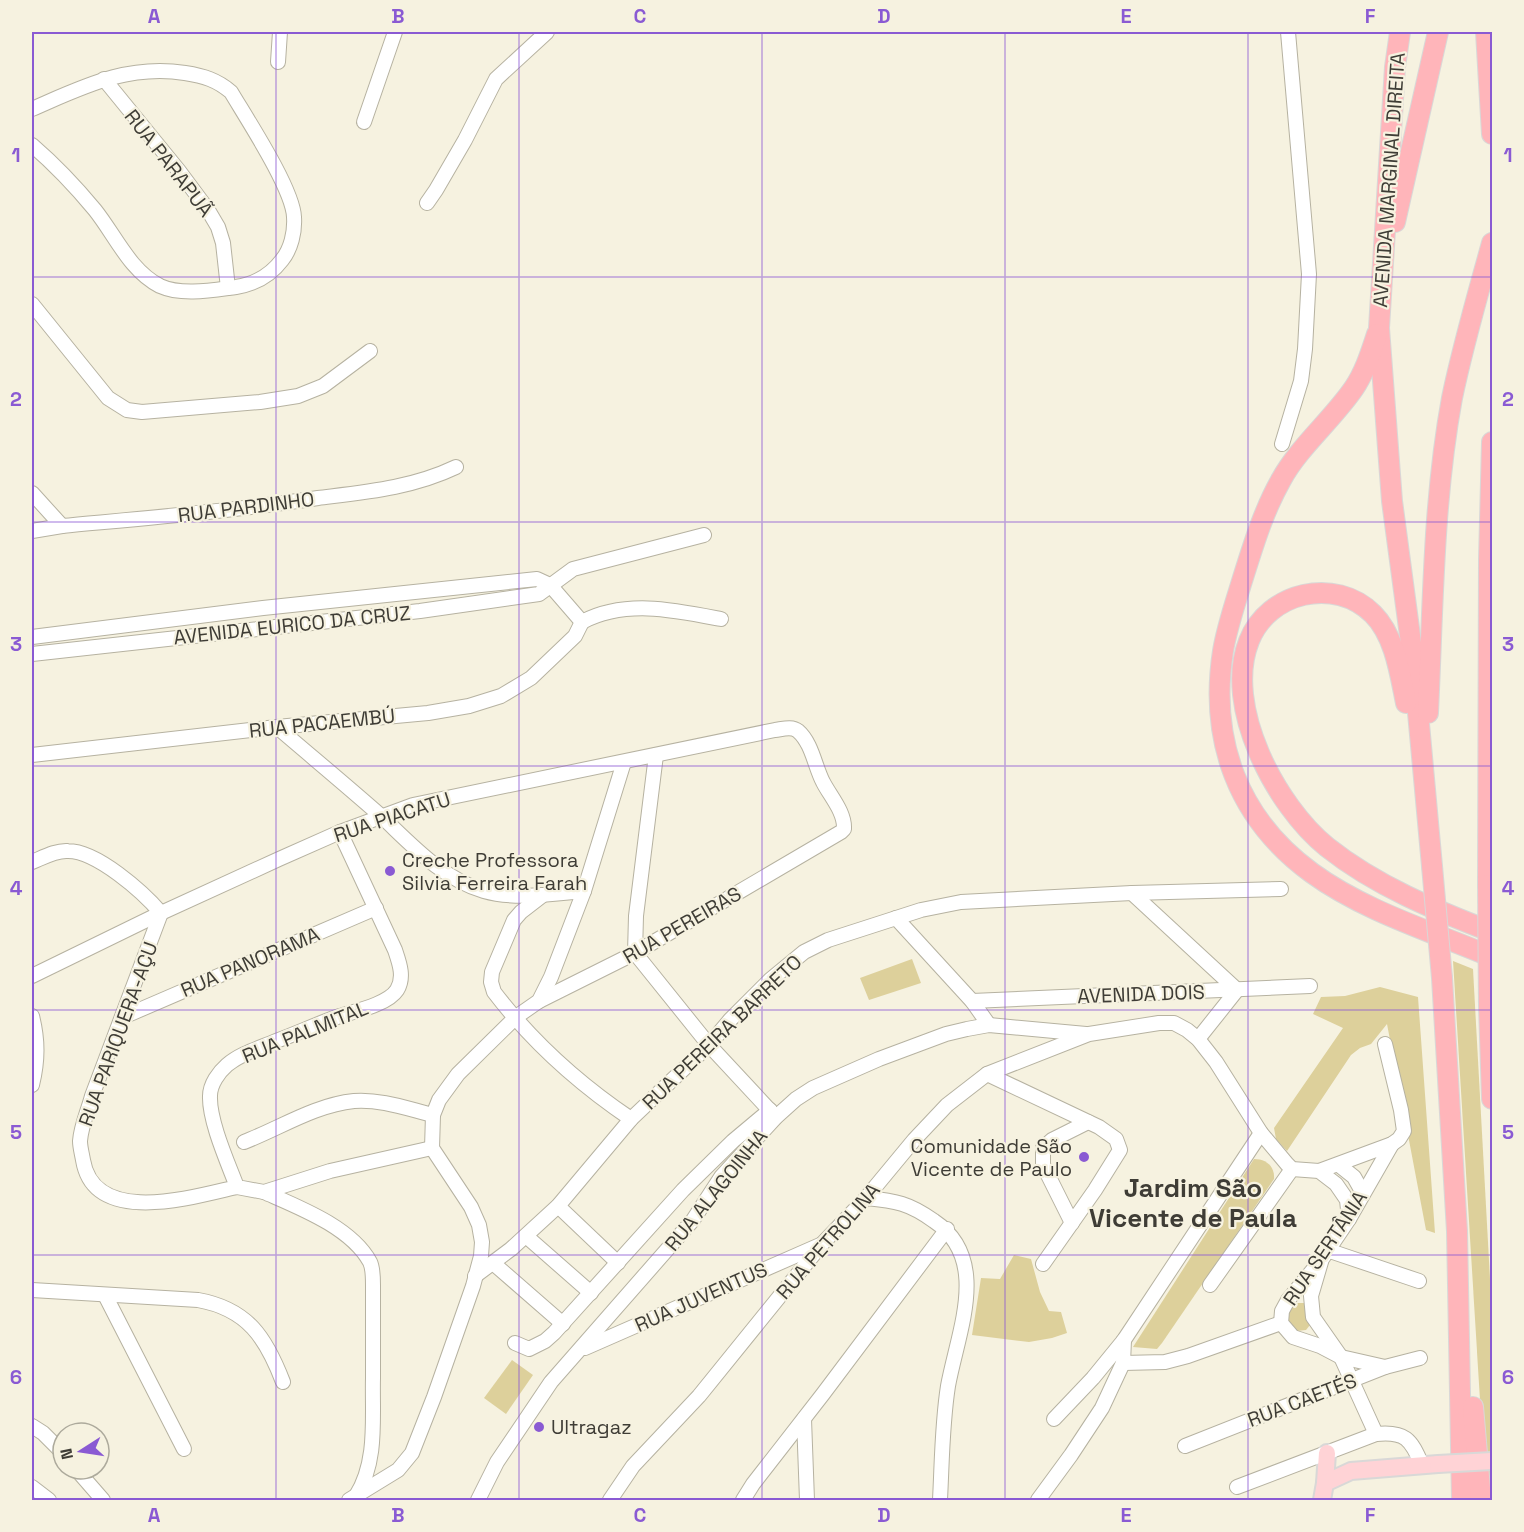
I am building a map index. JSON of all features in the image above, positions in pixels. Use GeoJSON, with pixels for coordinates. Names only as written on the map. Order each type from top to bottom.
{"type":"FeatureCollection","features":[{"type":"Feature","properties":{"kind":"highway","name":"AVENIDA MARGINAL DIREITA"},"geometry":{"type":"LineString","coordinates":[[1379,328],[1395,67],[1400,32]]}},
{"type":"Feature","properties":{"kind":"highway"},"geometry":{"type":"LineString","coordinates":[[1382,280],[1438,32]]}},
{"type":"Feature","properties":{"kind":"highway"},"geometry":{"type":"LineString","coordinates":[[1486,32],[1492,134]]}},
{"type":"Feature","properties":{"kind":"highway"},"geometry":{"type":"LineString","coordinates":[[1424,781],[1437,531],[1444,454],[1463,346],[1492,243]]}},
{"type":"Feature","properties":{"kind":"highway"},"geometry":{"type":"LineString","coordinates":[[1379,328],[1392,501],[1413,658],[1442,978],[1456,1231],[1462,1500]]}},
{"type":"Feature","properties":{"kind":"highway"},"geometry":{"type":"LineString","coordinates":[[1379,328],[1356,386],[1283,476],[1257,534],[1223,650],[1219,706],[1223,739],[1230,768],[1243,794],[1265,829],[1288,854],[1313,873],[1365,903],[1492,957]]}},
{"type":"Feature","properties":{"kind":"highway"},"geometry":{"type":"LineString","coordinates":[[1492,442],[1488,885],[1492,1099]]}},
{"type":"Feature","properties":{"kind":"highway"},"geometry":{"type":"LineString","coordinates":[[1424,781],[1394,653],[1386,632],[1374,615],[1359,603],[1324,592],[1288,599],[1259,621],[1244,654],[1243,683],[1248,721],[1256,746],[1275,786],[1288,806],[1326,846],[1350,863],[1406,895],[1492,933]]}},
{"type":"Feature","properties":{"kind":"highway"},"geometry":{"type":"LineString","coordinates":[[1456,1231],[1481,1500]]}},
{"type":"Feature","properties":{"kind":"main road"},"geometry":{"type":"LineString","coordinates":[[1327,1453],[1351,1471]]}},
{"type":"Feature","properties":{"kind":"main road"},"geometry":{"type":"LineString","coordinates":[[1322,1500],[1327,1453]]}},
{"type":"Feature","properties":{"kind":"main road"},"geometry":{"type":"LineString","coordinates":[[1325,1483],[1351,1471],[1492,1461]]}},
{"type":"Feature","properties":{"kind":"street"},"geometry":{"type":"LineString","coordinates":[[278,62],[280,32]]}},
{"type":"Feature","properties":{"kind":"street"},"geometry":{"type":"LineString","coordinates":[[364,122],[395,32]]}},
{"type":"Feature","properties":{"kind":"street"},"geometry":{"type":"LineString","coordinates":[[427,202],[446,173],[496,79],[547,32]]}},
{"type":"Feature","properties":{"kind":"street"},"geometry":{"type":"LineString","coordinates":[[1282,444],[1301,381],[1309,274],[1288,32]]}},
{"type":"Feature","properties":{"kind":"street"},"geometry":{"type":"LineString","coordinates":[[32,109],[124,73],[147,71],[192,74],[208,77],[221,84],[235,99],[288,192],[294,218],[288,252],[264,278],[249,285],[179,291],[160,286],[133,263],[95,211],[32,145]]}},
{"type":"Feature","properties":{"kind":"street","name":"RUA PARAPUÃ"},"geometry":{"type":"LineString","coordinates":[[104,79],[208,210],[218,227],[223,243],[228,288]]}},
{"type":"Feature","properties":{"kind":"street"},"geometry":{"type":"LineString","coordinates":[[32,304],[108,398],[127,410],[142,412],[260,402],[298,396],[312,392],[332,381],[370,351]]}},
{"type":"Feature","properties":{"kind":"street","name":"RUA PARDINHO"},"geometry":{"type":"LineString","coordinates":[[32,531],[375,491],[421,481],[456,467]]}},
{"type":"Feature","properties":{"kind":"street"},"geometry":{"type":"LineString","coordinates":[[32,494],[62,526]]}},
{"type":"Feature","properties":{"kind":"street","name":"AVENIDA EURICO DA CRUZ"},"geometry":{"type":"LineString","coordinates":[[32,654],[466,605],[539,594],[573,569],[704,535]]}},
{"type":"Feature","properties":{"kind":"street","name":"AVENIDA EURICO DA CRUZ"},"geometry":{"type":"LineString","coordinates":[[32,636],[537,579],[550,585]]}},
{"type":"Feature","properties":{"kind":"street"},"geometry":{"type":"LineString","coordinates":[[550,585],[582,622],[597,614],[643,608],[721,619]]}},
{"type":"Feature","properties":{"kind":"street"},"geometry":{"type":"LineString","coordinates":[[240,611],[243,630]]}},
{"type":"Feature","properties":{"kind":"street","name":"RUA PACAEMBÚ"},"geometry":{"type":"LineString","coordinates":[[32,756],[277,727],[428,713],[483,702],[501,696],[531,678],[575,636],[582,622]]}},
{"type":"Feature","properties":{"kind":"street"},"geometry":{"type":"LineString","coordinates":[[277,727],[418,851],[465,884],[485,891],[522,895],[584,891]]}},
{"type":"Feature","properties":{"kind":"street","name":"RUA PEREIRAS"},"geometry":{"type":"LineString","coordinates":[[433,1115],[439,1100],[458,1074],[516,1017],[539,1001],[635,953],[838,836],[844,829],[843,818],[800,733],[792,728],[775,730]]}},
{"type":"Feature","properties":{"kind":"street","name":"RUA PIACATU"},"geometry":{"type":"LineString","coordinates":[[32,976],[161,913],[340,832],[381,817],[441,798],[775,730]]}},
{"type":"Feature","properties":{"kind":"street"},"geometry":{"type":"LineString","coordinates":[[515,1342],[524,1348],[536,1347],[545,1341],[707,1166],[733,1141],[773,1114],[709,1045],[635,953],[636,916],[656,755]]}},
{"type":"Feature","properties":{"kind":"street"},"geometry":{"type":"LineString","coordinates":[[539,1001],[584,891],[624,762]]}},
{"type":"Feature","properties":{"kind":"street","name":"RUA PALMITAL"},"geometry":{"type":"LineString","coordinates":[[237,1187],[214,1119],[210,1095],[219,1072],[239,1056],[376,1004],[391,996],[400,983],[400,965],[395,950],[340,832]]}},
{"type":"Feature","properties":{"kind":"street"},"geometry":{"type":"LineString","coordinates":[[32,862],[68,851],[85,855],[122,877],[147,897],[161,913]]}},
{"type":"Feature","properties":{"kind":"street","name":"RUA PEREIRA BARRETO"},"geometry":{"type":"LineString","coordinates":[[476,1276],[526,1236],[558,1206],[632,1119],[709,1045],[770,980],[804,952],[828,940],[921,910],[961,902],[1132,893],[1281,889]]}},
{"type":"Feature","properties":{"kind":"street"},"geometry":{"type":"LineString","coordinates":[[1132,893],[1237,990],[1198,1039]]}},
{"type":"Feature","properties":{"kind":"street"},"geometry":{"type":"LineString","coordinates":[[543,894],[514,920],[492,972],[491,982],[494,992],[543,1049],[589,1090],[632,1119]]}},
{"type":"Feature","properties":{"kind":"street","name":"RUA PANORAMA"},"geometry":{"type":"LineString","coordinates":[[123,1017],[376,908]]}},
{"type":"Feature","properties":{"kind":"street","name":"RUA PARIQUERA-AÇU"},"geometry":{"type":"LineString","coordinates":[[161,913],[92,1096],[80,1142],[84,1167],[90,1180],[105,1194],[142,1203],[195,1196],[237,1187]]}},
{"type":"Feature","properties":{"kind":"street"},"geometry":{"type":"LineString","coordinates":[[896,918],[972,1001],[989,1025]]}},
{"type":"Feature","properties":{"kind":"street","name":"AVENIDA DOIS"},"geometry":{"type":"LineString","coordinates":[[972,1001],[1310,987]]}},
{"type":"Feature","properties":{"kind":"street"},"geometry":{"type":"LineString","coordinates":[[32,1016],[38,1044],[32,1084]]}},
{"type":"Feature","properties":{"kind":"street"},"geometry":{"type":"LineString","coordinates":[[1089,1034],[1138,1025],[1174,1023],[1187,1030],[1198,1039],[1233,1087],[1262,1133],[1292,1169],[1319,1171],[1392,1144]]}},
{"type":"Feature","properties":{"kind":"street","name":"RUA ALAGOINHA"},"geometry":{"type":"LineString","coordinates":[[478,1500],[513,1436],[551,1382],[693,1220],[721,1177],[773,1114],[813,1088],[946,1034],[989,1025],[1089,1034]]}},
{"type":"Feature","properties":{"kind":"street","name":"RUA PETROLINA"},"geometry":{"type":"LineString","coordinates":[[610,1500],[633,1466],[699,1396],[822,1244],[866,1198],[914,1140],[947,1105],[987,1074],[1089,1034]]}},
{"type":"Feature","properties":{"kind":"street","name":"RUA SERTÂNIA"},"geometry":{"type":"LineString","coordinates":[[1385,1044],[1404,1131],[1400,1138],[1392,1144],[1349,1219],[1288,1300],[1282,1311],[1281,1323],[1293,1338],[1320,1346],[1341,1357],[1385,1366]]}},
{"type":"Feature","properties":{"kind":"street"},"geometry":{"type":"LineString","coordinates":[[987,1074],[1099,1127],[1116,1139],[1120,1150],[1043,1264]]}},
{"type":"Feature","properties":{"kind":"street"},"geometry":{"type":"LineString","coordinates":[[244,1142],[315,1111],[356,1101],[388,1104],[433,1115],[432,1148],[471,1207],[479,1225],[482,1242],[476,1276],[412,1453],[398,1470],[352,1498]]}},
{"type":"Feature","properties":{"kind":"street"},"geometry":{"type":"LineString","coordinates":[[1072,1223],[1043,1165],[1042,1148],[1052,1140],[1088,1122]]}},
{"type":"Feature","properties":{"kind":"street"},"geometry":{"type":"LineString","coordinates":[[1054,1419],[1093,1378],[1124,1340],[1262,1133]]}},
{"type":"Feature","properties":{"kind":"street"},"geometry":{"type":"LineString","coordinates":[[264,1192],[330,1171],[432,1148]]}},
{"type":"Feature","properties":{"kind":"street"},"geometry":{"type":"LineString","coordinates":[[1339,1165],[1354,1177],[1363,1193]]}},
{"type":"Feature","properties":{"kind":"street"},"geometry":{"type":"LineString","coordinates":[[707,1166],[721,1177]]}},
{"type":"Feature","properties":{"kind":"street"},"geometry":{"type":"LineString","coordinates":[[1210,1285],[1292,1169]]}},
{"type":"Feature","properties":{"kind":"street"},"geometry":{"type":"LineString","coordinates":[[1319,1171],[1343,1192],[1349,1219]]}},
{"type":"Feature","properties":{"kind":"street"},"geometry":{"type":"LineString","coordinates":[[237,1187],[264,1192],[335,1227],[359,1246],[371,1264],[373,1285],[370,1461],[361,1487],[352,1498]]}},
{"type":"Feature","properties":{"kind":"street"},"geometry":{"type":"LineString","coordinates":[[866,1198],[900,1202],[946,1229],[959,1246],[965,1263],[966,1299],[945,1406],[940,1500]]}},
{"type":"Feature","properties":{"kind":"street"},"geometry":{"type":"LineString","coordinates":[[558,1206],[618,1263]]}},
{"type":"Feature","properties":{"kind":"street"},"geometry":{"type":"LineString","coordinates":[[743,1500],[946,1229]]}},
{"type":"Feature","properties":{"kind":"street"},"geometry":{"type":"LineString","coordinates":[[526,1236],[591,1293]]}},
{"type":"Feature","properties":{"kind":"street","name":"RUA JUVENTUS"},"geometry":{"type":"LineString","coordinates":[[580,1350],[822,1244]]}},
{"type":"Feature","properties":{"kind":"street"},"geometry":{"type":"LineString","coordinates":[[1376,1434],[1341,1357],[1318,1325],[1311,1306],[1311,1296],[1324,1255],[1419,1281]]}},
{"type":"Feature","properties":{"kind":"street"},"geometry":{"type":"LineString","coordinates":[[493,1263],[563,1324]]}},
{"type":"Feature","properties":{"kind":"street"},"geometry":{"type":"LineString","coordinates":[[32,1290],[198,1300],[218,1304],[234,1311],[259,1336],[276,1364],[283,1383]]}},
{"type":"Feature","properties":{"kind":"street"},"geometry":{"type":"LineString","coordinates":[[105,1295],[184,1449]]}},
{"type":"Feature","properties":{"kind":"street","name":"RUA SERTÂNIA"},"geometry":{"type":"LineString","coordinates":[[1123,1363],[1165,1362],[1281,1323]]}},
{"type":"Feature","properties":{"kind":"street"},"geometry":{"type":"LineString","coordinates":[[1038,1500],[1102,1408],[1123,1363],[1124,1340]]}},
{"type":"Feature","properties":{"kind":"street","name":"RUA CAETÉS"},"geometry":{"type":"LineString","coordinates":[[1185,1446],[1385,1366],[1420,1358]]}},
{"type":"Feature","properties":{"kind":"street"},"geometry":{"type":"LineString","coordinates":[[804,1419],[807,1500]]}},
{"type":"Feature","properties":{"kind":"street"},"geometry":{"type":"LineString","coordinates":[[32,1426],[43,1432],[51,1440]]}},
{"type":"Feature","properties":{"kind":"street"},"geometry":{"type":"LineString","coordinates":[[1237,1486],[1376,1434],[1392,1433],[1406,1437],[1430,1465]]}},
{"type":"Feature","properties":{"kind":"street"},"geometry":{"type":"LineString","coordinates":[[86,1481],[103,1500]]}},
{"type":"Feature","properties":{"kind":"street"},"geometry":{"type":"LineString","coordinates":[[32,1487],[49,1500]]}},
{"type":"Feature","properties":{"kind":"shaded area"},"geometry":{"type":"Polygon","coordinates":[[[912,959],[921,983],[869,1000],[860,978],[912,959]]]}},
{"type":"Feature","properties":{"kind":"shaded area"},"geometry":{"type":"Polygon","coordinates":[[[1453,961],[1473,969],[1492,1315],[1492,1500],[1488,1500],[1483,1449],[1453,961]]]}},
{"type":"Feature","properties":{"kind":"shaded area"},"geometry":{"type":"Polygon","coordinates":[[[1380,987],[1418,997],[1435,1233],[1426,1230],[1387,1024],[1371,1044],[1351,1055],[1287,1151],[1276,1139],[1274,1128],[1343,1028],[1313,1014],[1321,997],[1345,996],[1380,987]]]}},
{"type":"Feature","properties":{"kind":"shaded area"},"geometry":{"type":"Polygon","coordinates":[[[1254,1159],[1269,1164],[1273,1170],[1274,1179],[1157,1349],[1133,1347],[1254,1159]]]}},
{"type":"Feature","properties":{"kind":"shaded area"},"geometry":{"type":"Polygon","coordinates":[[[1014,1255],[1031,1259],[1040,1292],[1049,1311],[1061,1312],[1067,1333],[1029,1342],[972,1335],[981,1278],[1000,1279],[1014,1255]]]}},
{"type":"Feature","properties":{"kind":"shaded area"},"geometry":{"type":"Polygon","coordinates":[[[1296,1303],[1304,1303],[1310,1325],[1306,1330],[1297,1331],[1289,1321],[1288,1313],[1296,1303]]]}},
{"type":"Feature","properties":{"kind":"shaded area"},"geometry":{"type":"Polygon","coordinates":[[[512,1360],[533,1375],[506,1414],[484,1398],[512,1360]]]}},
{"type":"Feature","properties":{"kind":"place","name":"Creche Professora Silvia Ferreira Farah"},"geometry":{"type":"Point","coordinates":[390,871]}},
{"type":"Feature","properties":{"kind":"place","name":"Comunidade São Vicente de Paulo"},"geometry":{"type":"Point","coordinates":[1084,1157]}},
{"type":"Feature","properties":{"kind":"place","name":"Ultragaz"},"geometry":{"type":"Point","coordinates":[539,1427]}},
{"type":"Feature","properties":{"kind":"district","name":"Jardim São Vicente de Paula"},"geometry":{"type":"Point","coordinates":[1193,1203]}}]}
